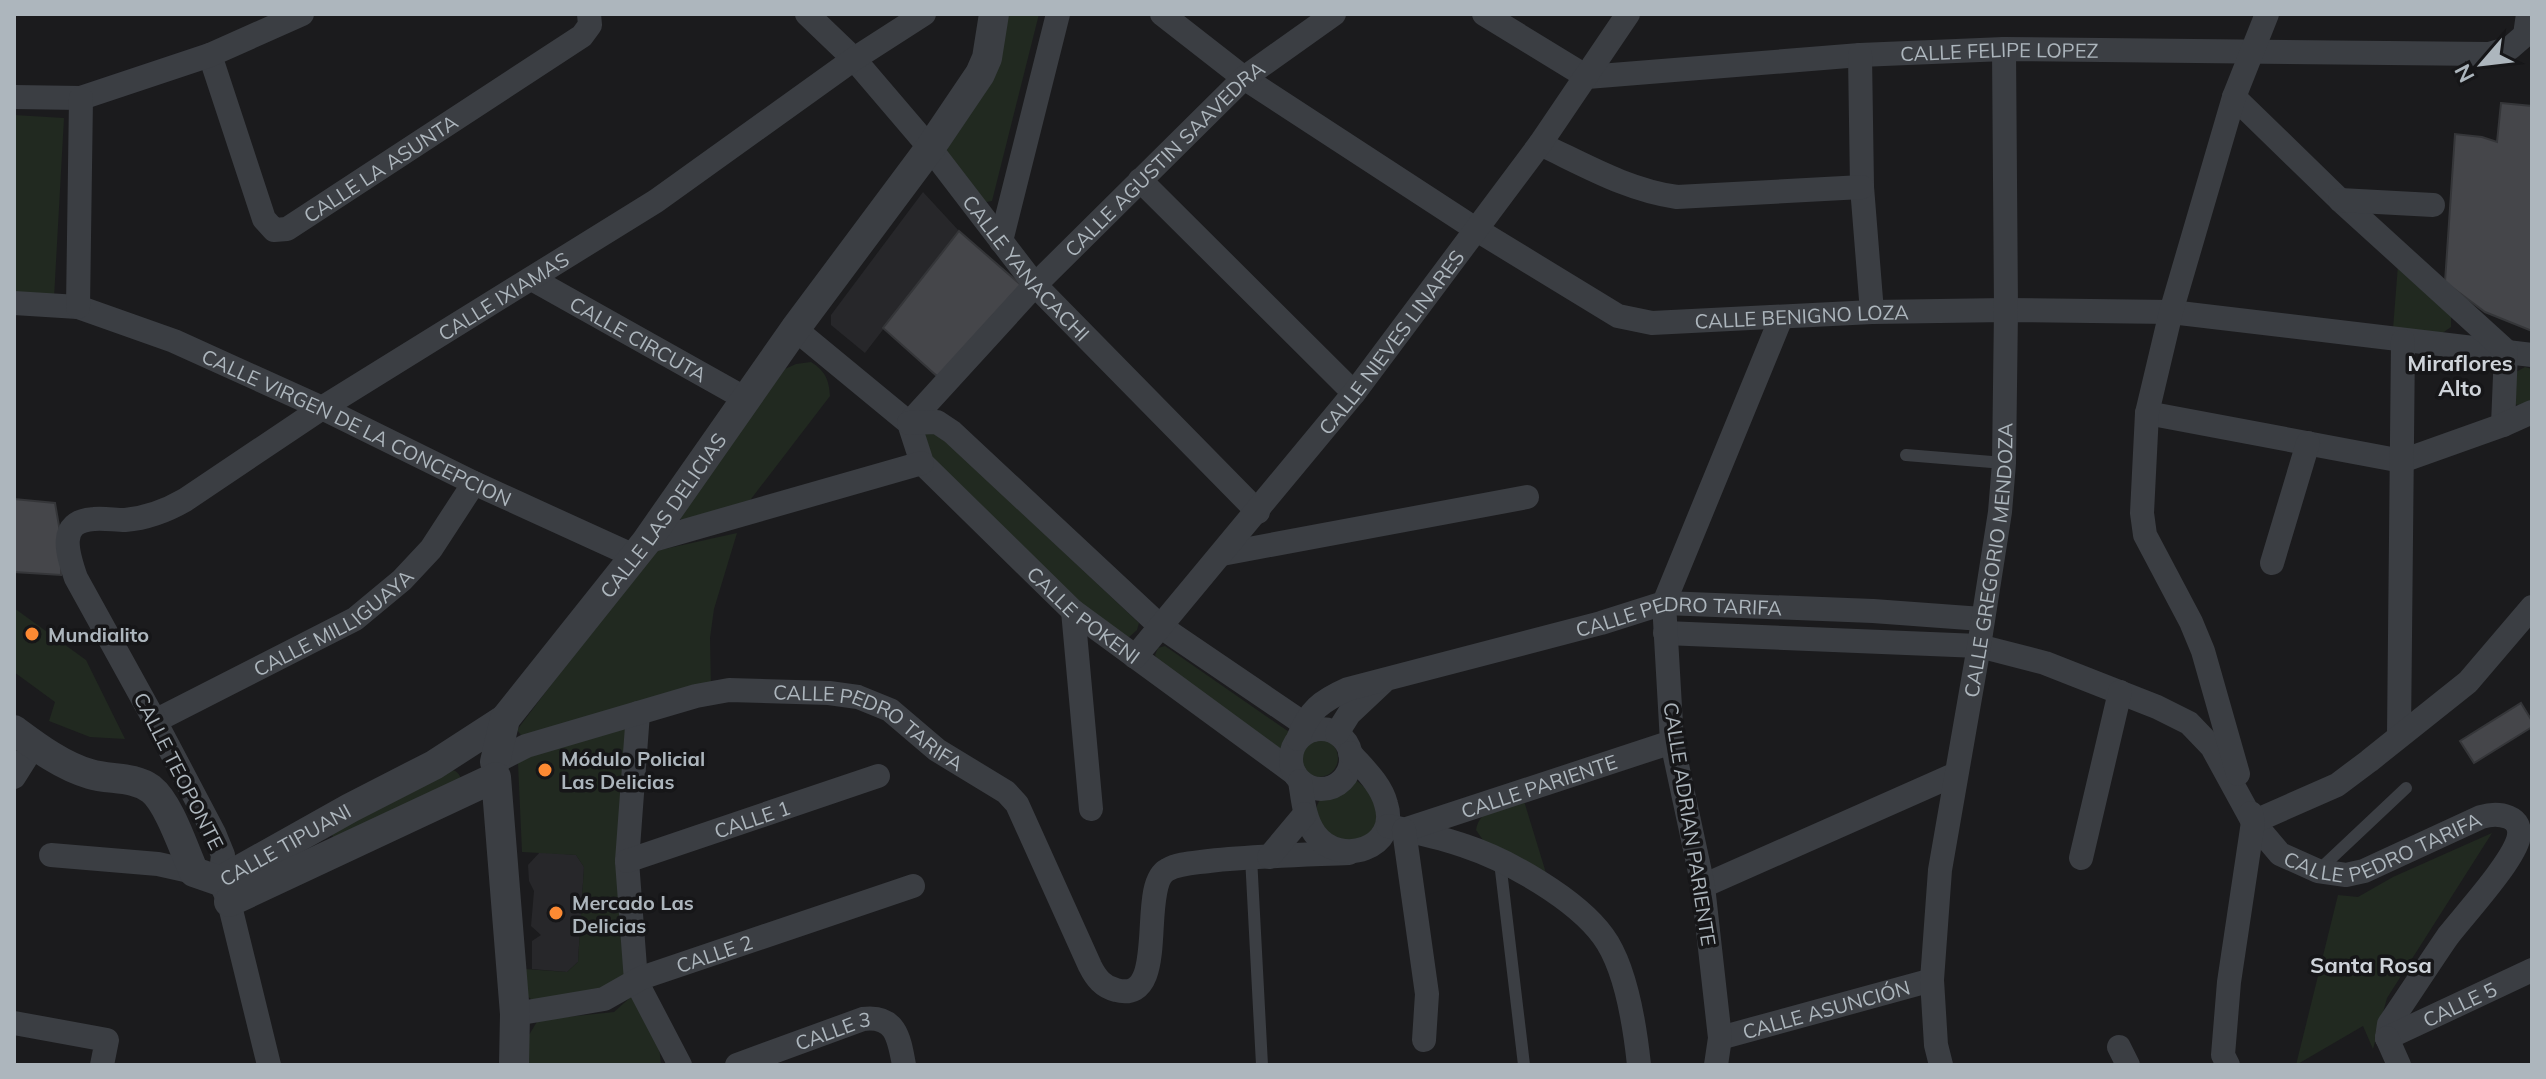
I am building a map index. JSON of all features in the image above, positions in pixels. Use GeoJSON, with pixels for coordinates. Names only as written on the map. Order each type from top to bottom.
{"type":"FeatureCollection","features":[{"type":"Feature","properties":{"kind":"street"},"geometry":{"type":"LineString","coordinates":[[14,97],[81,98],[210,55],[302,14]]}},
{"type":"Feature","properties":{"kind":"street","name":"CALLE LA ASUNTA"},"geometry":{"type":"LineString","coordinates":[[210,55],[264,219],[274,230],[287,229],[582,36],[590,25],[589,14]]}},
{"type":"Feature","properties":{"kind":"street","name":"CALLE YANACACHI"},"geometry":{"type":"LineString","coordinates":[[807,14],[854,59],[930,148],[1035,285],[1258,512]]}},
{"type":"Feature","properties":{"kind":"street","name":"CALLE IXIAMAS"},"geometry":{"type":"LineString","coordinates":[[68,535],[73,527],[91,519],[125,520],[167,511],[322,408],[656,201],[854,59],[924,14]]}},
{"type":"Feature","properties":{"kind":"street","name":"CALLE LAS DELICIAS"},"geometry":{"type":"LineString","coordinates":[[514,1065],[515,1014],[496,770],[505,719],[640,549],[795,329],[930,148],[987,58],[994,14]]}},
{"type":"Feature","properties":{"kind":"street"},"geometry":{"type":"LineString","coordinates":[[1001,241],[1058,14]]}},
{"type":"Feature","properties":{"kind":"street","name":"CALLE BENIGNO LOZA"},"geometry":{"type":"LineString","coordinates":[[1162,14],[1244,78],[1477,230],[1618,316],[1652,323],[1872,312],[2171,312],[2532,355]]}},
{"type":"Feature","properties":{"kind":"street","name":"CALLE AGUSTIN SAAVEDRA"},"geometry":{"type":"LineString","coordinates":[[909,423],[1035,285],[1244,78],[1334,14]]}},
{"type":"Feature","properties":{"kind":"street"},"geometry":{"type":"LineString","coordinates":[[1484,14],[1587,77]]}},
{"type":"Feature","properties":{"kind":"street","name":"CALLE NIEVES LINARES"},"geometry":{"type":"LineString","coordinates":[[1135,657],[1354,393],[1540,144],[1628,14]]}},
{"type":"Feature","properties":{"kind":"street"},"geometry":{"type":"LineString","coordinates":[[2225,1060],[2229,982],[2253,822],[2203,651],[2145,535],[2142,513],[2147,413],[2171,312],[2234,97],[2267,14]]}},
{"type":"Feature","properties":{"kind":"street","name":"CALLE FELIPE LOPEZ"},"geometry":{"type":"LineString","coordinates":[[1587,77],[1860,55],[2004,49],[2489,54],[2510,48],[2527,24]]}},
{"type":"Feature","properties":{"kind":"street","name":"CALLE GREGORIO MENDOZA"},"geometry":{"type":"LineString","coordinates":[[1941,1065],[1936,1045],[1932,980],[1940,870],[1979,646],[2000,512],[2004,463],[2004,49]]}},
{"type":"Feature","properties":{"kind":"street"},"geometry":{"type":"LineString","coordinates":[[1860,55],[1862,187],[1872,312]]}},
{"type":"Feature","properties":{"kind":"street"},"geometry":{"type":"LineString","coordinates":[[2234,97],[2340,200],[2506,351],[2503,425]]}},
{"type":"Feature","properties":{"kind":"street"},"geometry":{"type":"LineString","coordinates":[[78,307],[81,98]]}},
{"type":"Feature","properties":{"kind":"street"},"geometry":{"type":"LineString","coordinates":[[1540,144],[1627,186],[1677,197],[1862,187]]}},
{"type":"Feature","properties":{"kind":"street"},"geometry":{"type":"LineString","coordinates":[[1140,180],[1354,393]]}},
{"type":"Feature","properties":{"kind":"street"},"geometry":{"type":"LineString","coordinates":[[2340,200],[2433,205]]}},
{"type":"Feature","properties":{"kind":"street","name":"CALLE CIRCUTA"},"geometry":{"type":"LineString","coordinates":[[532,279],[746,399]]}},
{"type":"Feature","properties":{"kind":"street","name":"CALLE VIRGEN DE LA CONCEPCION"},"geometry":{"type":"LineString","coordinates":[[14,303],[78,307],[174,341],[322,408],[474,483],[640,549]]}},
{"type":"Feature","properties":{"kind":"street","name":"CALLE ADRIAN PARIENTE"},"geometry":{"type":"LineString","coordinates":[[1716,1065],[1720,1038],[1703,886],[1672,742],[1664,603],[1781,318]]}},
{"type":"Feature","properties":{"kind":"street"},"geometry":{"type":"LineString","coordinates":[[795,329],[909,423]]}},
{"type":"Feature","properties":{"kind":"street"},"geometry":{"type":"LineString","coordinates":[[2399,735],[2403,341]]}},
{"type":"Feature","properties":{"kind":"street"},"geometry":{"type":"LineString","coordinates":[[2147,413],[2402,461],[2532,412]]}},
{"type":"Feature","properties":{"kind":"street","name":"CALLE POKENI"},"geometry":{"type":"LineString","coordinates":[[1297,777],[1073,611],[922,463],[909,423],[937,422],[952,432],[1160,626],[1320,736],[1383,796],[1396,828],[1427,994],[1424,1040]]}},
{"type":"Feature","properties":{"kind":"street"},"geometry":{"type":"LineString","coordinates":[[2272,563],[2308,443]]}},
{"type":"Feature","properties":{"kind":"street"},"geometry":{"type":"LineString","coordinates":[[640,549],[922,463]]}},
{"type":"Feature","properties":{"kind":"street","name":"CALLE MILLIGUAYA"},"geometry":{"type":"LineString","coordinates":[[155,721],[355,619],[402,580],[431,549],[474,483]]}},
{"type":"Feature","properties":{"kind":"street"},"geometry":{"type":"LineString","coordinates":[[1222,554],[1527,497]]}},
{"type":"Feature","properties":{"kind":"street","name":"CALLE TEOPONTE"},"geometry":{"type":"LineString","coordinates":[[68,535],[67,546],[76,578],[196,797],[223,855],[215,885],[267,1065]]}},
{"type":"Feature","properties":{"kind":"street","name":"CALLE PEDRO TARIFA"},"geometry":{"type":"LineString","coordinates":[[1320,736],[1325,700],[1348,689],[1384,682],[1664,603],[1873,611],[1982,619]]}},
{"type":"Feature","properties":{"kind":"street"},"geometry":{"type":"LineString","coordinates":[[2253,822],[2337,785],[2468,682],[2532,607]]}},
{"type":"Feature","properties":{"kind":"street"},"geometry":{"type":"LineString","coordinates":[[1073,611],[1091,809]]}},
{"type":"Feature","properties":{"kind":"street","name":"CALLE PEDRO TARIFA"},"geometry":{"type":"LineString","coordinates":[[1665,633],[1979,646],[2045,663],[2157,707],[2189,723],[2212,747],[2253,822],[2280,854],[2318,871],[2346,875],[2364,871],[2481,817],[2496,813],[2510,816],[2517,825],[2518,838],[2505,862],[2447,938],[2389,1024],[2387,1038]]}},
{"type":"Feature","properties":{"kind":"street","name":"CALLE PEDRO TARIFA"},"geometry":{"type":"LineString","coordinates":[[1320,736],[1384,682]]}},
{"type":"Feature","properties":{"kind":"street","name":"CALLE PEDRO TARIFA"},"geometry":{"type":"LineString","coordinates":[[496,770],[526,746],[696,696],[729,690],[829,693],[858,697],[890,710],[937,750],[1006,792],[1017,804],[1097,979],[1121,992],[1131,990],[1139,983],[1148,967],[1152,952],[1153,895],[1165,870],[1185,864],[1260,856]]}},
{"type":"Feature","properties":{"kind":"street"},"geometry":{"type":"LineString","coordinates":[[2081,858],[2120,692]]}},
{"type":"Feature","properties":{"kind":"street"},"geometry":{"type":"LineString","coordinates":[[638,713],[627,861],[636,981],[680,1065]]}},
{"type":"Feature","properties":{"kind":"street","name":"CALLE TIPUANI"},"geometry":{"type":"LineString","coordinates":[[215,885],[350,808],[434,765],[505,719]]}},
{"type":"Feature","properties":{"kind":"street"},"geometry":{"type":"LineString","coordinates":[[1297,777],[1314,789],[1334,787],[1348,773],[1320,736],[1291,756],[1305,814],[1313,833],[1322,843],[1331,849],[1349,853]]}},
{"type":"Feature","properties":{"kind":"street"},"geometry":{"type":"LineString","coordinates":[[14,777],[24,738]]}},
{"type":"Feature","properties":{"kind":"street","name":"CALLE TIPUANI"},"geometry":{"type":"LineString","coordinates":[[24,738],[74,769],[129,780],[152,789],[215,885]]}},
{"type":"Feature","properties":{"kind":"street","name":"CALLE PARIENTE"},"geometry":{"type":"LineString","coordinates":[[1396,828],[1672,742]]}},
{"type":"Feature","properties":{"kind":"street","name":"CALLE TIPUANI"},"geometry":{"type":"LineString","coordinates":[[215,885],[496,770]]}},
{"type":"Feature","properties":{"kind":"street"},"geometry":{"type":"LineString","coordinates":[[1703,886],[1956,774]]}},
{"type":"Feature","properties":{"kind":"street","name":"CALLE 1"},"geometry":{"type":"LineString","coordinates":[[627,861],[878,776]]}},
{"type":"Feature","properties":{"kind":"street"},"geometry":{"type":"LineString","coordinates":[[1260,856],[1305,814]]}},
{"type":"Feature","properties":{"kind":"street"},"geometry":{"type":"LineString","coordinates":[[1260,856],[1349,853],[1374,845],[1396,828],[1466,846],[1500,861],[1550,889],[1582,912],[1605,937],[1629,1005],[1639,1065]]}},
{"type":"Feature","properties":{"kind":"street"},"geometry":{"type":"LineString","coordinates":[[51,855],[158,864],[215,885]]}},
{"type":"Feature","properties":{"kind":"street","name":"CALLE 2"},"geometry":{"type":"LineString","coordinates":[[515,1014],[604,999],[636,981],[913,886]]}},
{"type":"Feature","properties":{"kind":"street","name":"CALLE 5"},"geometry":{"type":"LineString","coordinates":[[2387,1038],[2532,970]]}},
{"type":"Feature","properties":{"kind":"street","name":"CALLE ASUNCIÓN"},"geometry":{"type":"LineString","coordinates":[[1720,1038],[1932,980]]}},
{"type":"Feature","properties":{"kind":"street","name":"CALLE 3"},"geometry":{"type":"LineString","coordinates":[[737,1065],[863,1019],[875,1018],[886,1021],[895,1032],[902,1056]]}},
{"type":"Feature","properties":{"kind":"street"},"geometry":{"type":"LineString","coordinates":[[14,1023],[107,1040],[102,1065]]}},
{"type":"Feature","properties":{"kind":"street"},"geometry":{"type":"LineString","coordinates":[[2387,1038],[2399,1065]]}},
{"type":"Feature","properties":{"kind":"street"},"geometry":{"type":"LineString","coordinates":[[902,1056],[921,1065]]}},
{"type":"Feature","properties":{"kind":"lane"},"geometry":{"type":"LineString","coordinates":[[1906,455],[2004,463]]}},
{"type":"Feature","properties":{"kind":"lane"},"geometry":{"type":"LineString","coordinates":[[2318,871],[2406,788]]}},
{"type":"Feature","properties":{"kind":"lane"},"geometry":{"type":"LineString","coordinates":[[1260,856],[1262,1065]]}},
{"type":"Feature","properties":{"kind":"lane"},"geometry":{"type":"LineString","coordinates":[[1500,861],[1524,1065]]}},
{"type":"Feature","properties":{"kind":"shaded area"},"geometry":{"type":"Polygon","coordinates":[[[1008,14],[1039,14],[992,201],[981,203],[944,156],[1008,14]]]}},
{"type":"Feature","properties":{"kind":"shaded area"},"geometry":{"type":"Polygon","coordinates":[[[14,115],[64,118],[54,298],[14,295],[14,115]]]}},
{"type":"Feature","properties":{"kind":"shaded area"},"geometry":{"type":"Polygon","coordinates":[[[923,192],[959,231],[865,353],[831,325],[831,315],[923,192]]]}},
{"type":"Feature","properties":{"kind":"shaded area"},"geometry":{"type":"Polygon","coordinates":[[[2398,265],[2451,316],[2451,327],[2441,334],[2393,329],[2398,265]]]}},
{"type":"Feature","properties":{"kind":"shaded area"},"geometry":{"type":"Polygon","coordinates":[[[811,362],[825,376],[830,396],[748,503],[681,521],[680,513],[785,369],[811,362]]]}},
{"type":"Feature","properties":{"kind":"shaded area"},"geometry":{"type":"Polygon","coordinates":[[[2525,367],[2532,369],[2532,402],[2524,406],[2513,404],[2516,372],[2525,367]]]}},
{"type":"Feature","properties":{"kind":"shaded area"},"geometry":{"type":"Polygon","coordinates":[[[926,431],[935,431],[1139,623],[1137,630],[1128,638],[1077,602],[920,447],[926,431]]]}},
{"type":"Feature","properties":{"kind":"shaded area"},"geometry":{"type":"Polygon","coordinates":[[[737,533],[714,609],[710,638],[711,687],[524,739],[517,730],[651,552],[737,533]]]}},
{"type":"Feature","properties":{"kind":"shaded area"},"geometry":{"type":"Polygon","coordinates":[[[14,608],[86,660],[125,739],[90,737],[49,721],[55,702],[14,672],[14,608]]]}},
{"type":"Feature","properties":{"kind":"shaded area"},"geometry":{"type":"Polygon","coordinates":[[[1165,646],[1292,734],[1278,754],[1159,661],[1155,655],[1158,648],[1165,646]]]}},
{"type":"Feature","properties":{"kind":"shaded area"},"geometry":{"type":"Polygon","coordinates":[[[633,725],[643,729],[648,738],[628,869],[645,958],[609,987],[535,1002],[527,996],[525,969],[567,972],[578,962],[584,867],[576,855],[522,852],[518,763],[633,725]]]}},
{"type":"Feature","properties":{"kind":"shaded area"},"geometry":{"type":"Polygon","coordinates":[[[1319,739],[1332,745],[1338,758],[1332,771],[1319,777],[1306,771],[1300,758],[1306,745],[1319,739]]]}},
{"type":"Feature","properties":{"kind":"shaded area"},"geometry":{"type":"Polygon","coordinates":[[[447,769],[458,773],[462,783],[339,841],[332,836],[335,829],[447,769]]]}},
{"type":"Feature","properties":{"kind":"shaded area"},"geometry":{"type":"Polygon","coordinates":[[[1354,779],[1370,794],[1377,816],[1373,830],[1357,844],[1322,834],[1316,808],[1320,799],[1339,794],[1354,779]]]}},
{"type":"Feature","properties":{"kind":"shaded area"},"geometry":{"type":"Polygon","coordinates":[[[1524,801],[1546,873],[1485,843],[1476,830],[1482,816],[1488,812],[1524,801]]]}},
{"type":"Feature","properties":{"kind":"shaded area"},"geometry":{"type":"Polygon","coordinates":[[[2492,833],[2387,998],[2373,1049],[2363,1026],[2296,1065],[2338,895],[2358,897],[2393,877],[2492,833]]]}},
{"type":"Feature","properties":{"kind":"shaded area","name":"Mercado Las Delicias"},"geometry":{"type":"Polygon","coordinates":[[[540,852],[576,855],[584,867],[578,962],[567,972],[532,969],[532,941],[541,935],[531,926],[534,891],[529,881],[528,865],[540,852]]]}},
{"type":"Feature","properties":{"kind":"shaded area"},"geometry":{"type":"Polygon","coordinates":[[[643,986],[653,987],[661,1065],[529,1065],[529,1035],[538,1020],[614,1012],[643,986]]]}},
{"type":"Feature","properties":{"kind":"building"},"geometry":{"type":"Polygon","coordinates":[[[2501,103],[2532,106],[2532,331],[2485,312],[2445,282],[2455,134],[2497,142],[2501,103]]]}},
{"type":"Feature","properties":{"kind":"building"},"geometry":{"type":"Polygon","coordinates":[[[959,231],[1021,285],[938,377],[883,328],[959,231]]]}},
{"type":"Feature","properties":{"kind":"building"},"geometry":{"type":"Polygon","coordinates":[[[14,499],[55,503],[62,543],[61,575],[14,572],[14,499]]]}},
{"type":"Feature","properties":{"kind":"building"},"geometry":{"type":"Polygon","coordinates":[[[2521,703],[2532,721],[2532,727],[2474,763],[2460,741],[2521,703]]]}},
{"type":"Feature","properties":{"kind":"place","name":"Mundialito"},"geometry":{"type":"Point","coordinates":[32,634]}},
{"type":"Feature","properties":{"kind":"place","name":"Módulo Policial Las Delicias"},"geometry":{"type":"Point","coordinates":[545,770]}},
{"type":"Feature","properties":{"kind":"place","name":"Mercado Las Delicias"},"geometry":{"type":"Point","coordinates":[556,913]}},
{"type":"Feature","properties":{"kind":"district","name":"Miraflores Alto"},"geometry":{"type":"Point","coordinates":[2460,376]}},
{"type":"Feature","properties":{"kind":"district","name":"Santa Rosa"},"geometry":{"type":"Point","coordinates":[2371,965]}}]}
